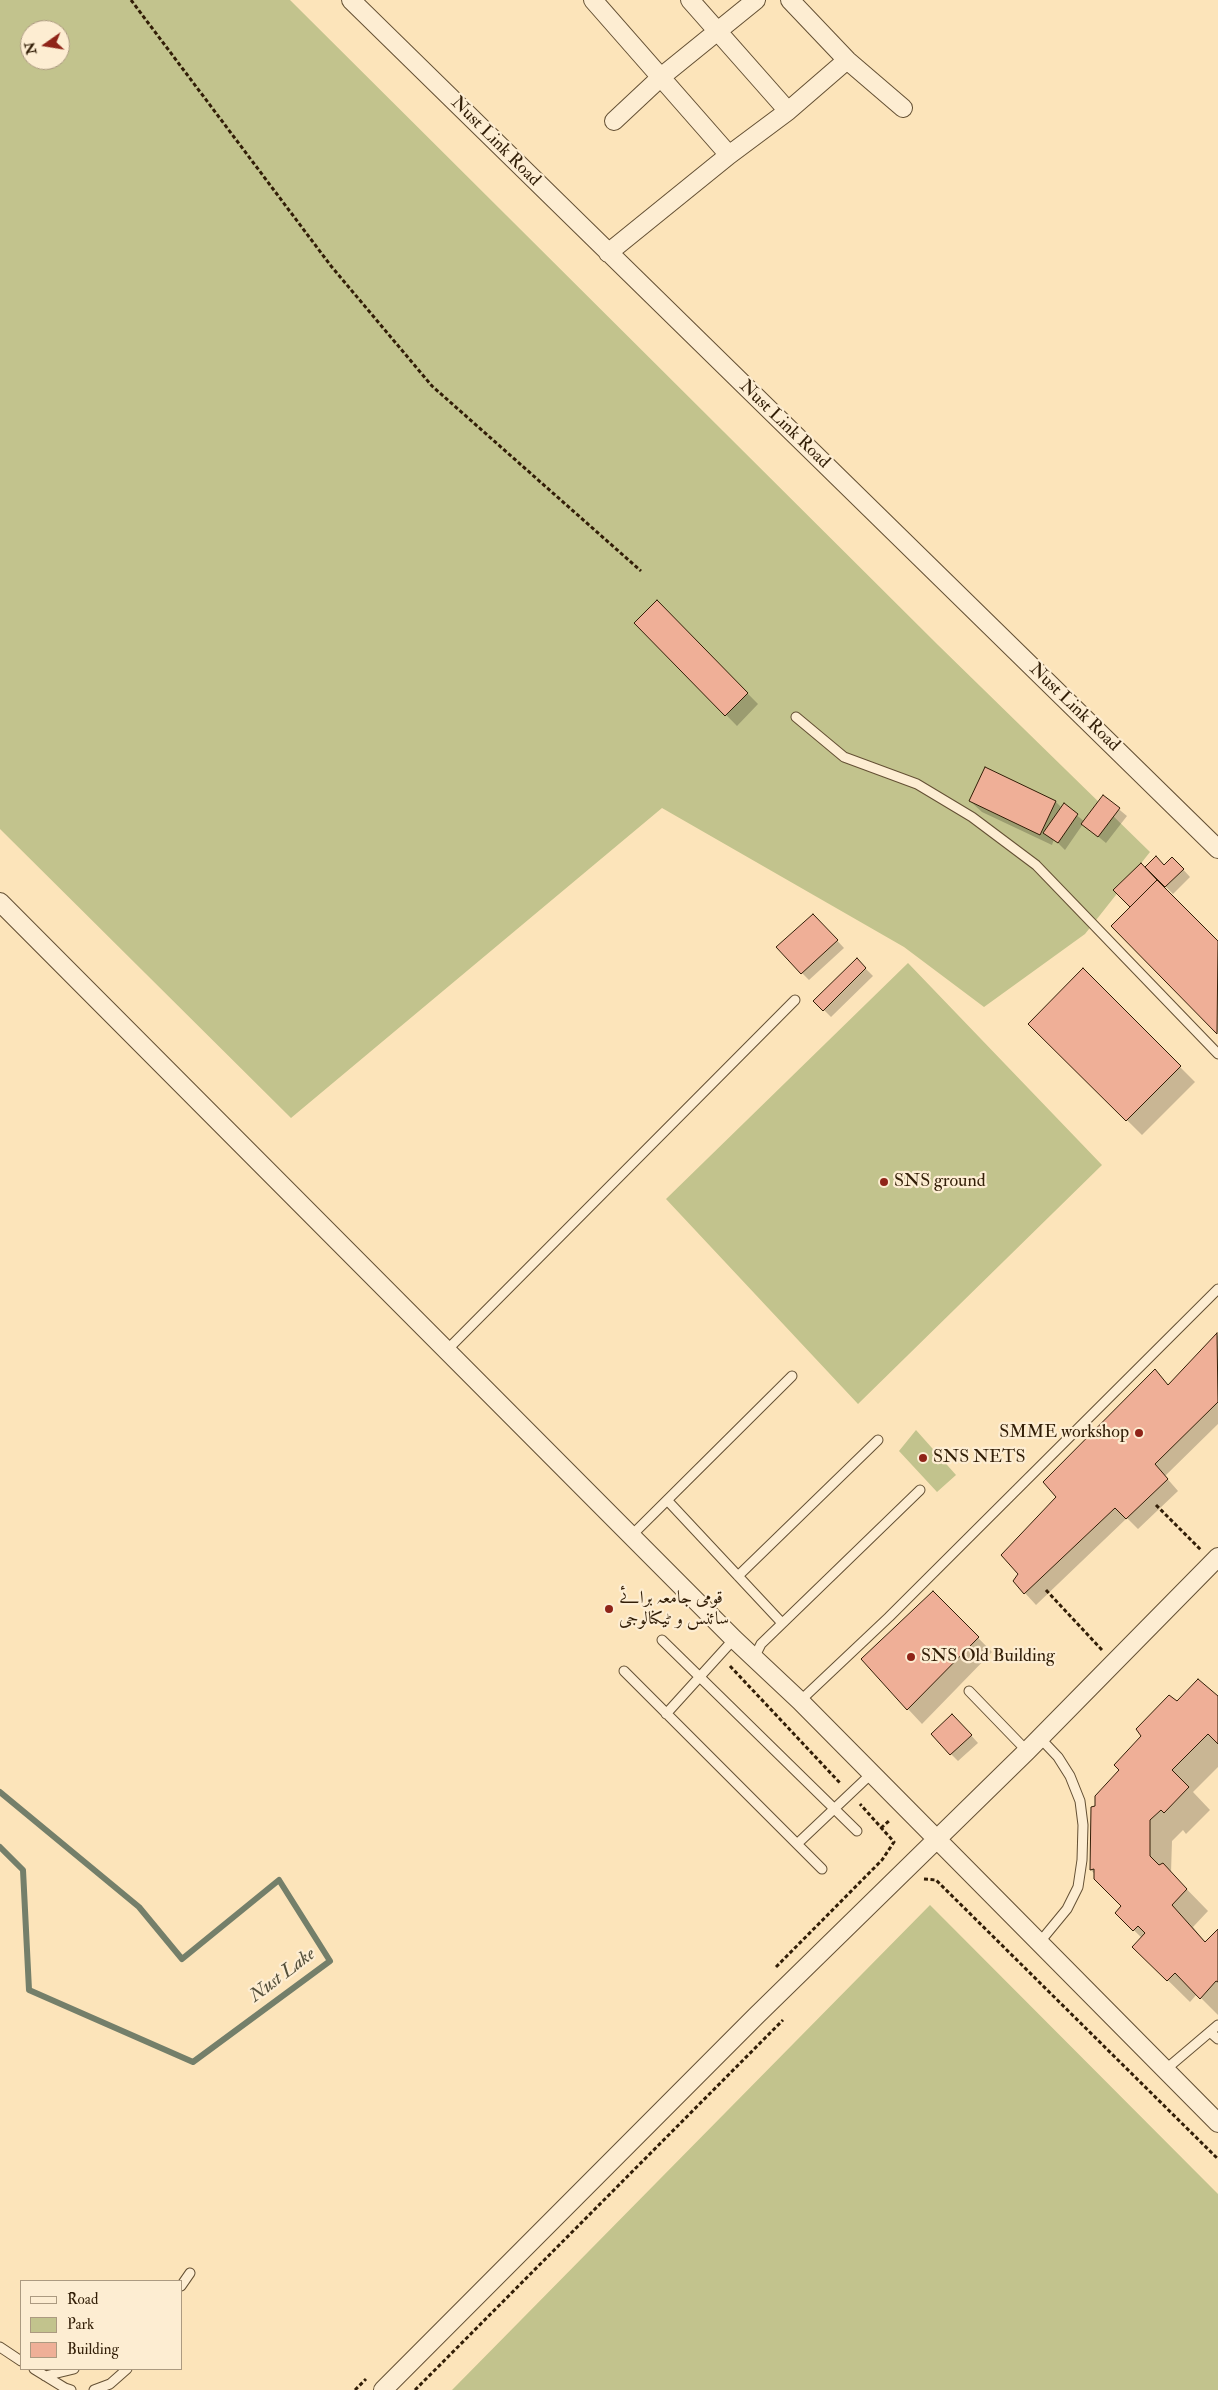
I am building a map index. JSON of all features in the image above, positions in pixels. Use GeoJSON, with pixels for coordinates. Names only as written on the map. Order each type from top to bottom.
{"type":"FeatureCollection","features":[{"type":"Feature","properties":{"kind":"street","name":"Nust Link Road"},"geometry":{"type":"LineString","coordinates":[[351,0],[1218,849]]}},
{"type":"Feature","properties":{"kind":"street"},"geometry":{"type":"LineString","coordinates":[[690,0],[788,111]]}},
{"type":"Feature","properties":{"kind":"street"},"geometry":{"type":"LineString","coordinates":[[614,122],[661,77],[756,0]]}},
{"type":"Feature","properties":{"kind":"street"},"geometry":{"type":"LineString","coordinates":[[790,0],[847,60],[902,108]]}},
{"type":"Feature","properties":{"kind":"street"},"geometry":{"type":"LineString","coordinates":[[596,1],[729,155]]}},
{"type":"Feature","properties":{"kind":"street"},"geometry":{"type":"LineString","coordinates":[[608,253],[729,155],[788,111],[847,60]]}},
{"type":"Feature","properties":{"kind":"street"},"geometry":{"type":"LineString","coordinates":[[0,902],[734,1639],[800,1701],[870,1774],[1218,2124]]}},
{"type":"Feature","properties":{"kind":"street"},"geometry":{"type":"LineString","coordinates":[[383,2390],[936,1839],[1040,1738],[1212,1551]]}},
{"type":"Feature","properties":{"kind":"lane"},"geometry":{"type":"LineString","coordinates":[[796,717],[844,757],[917,784],[972,816],[1036,865],[1218,1054]]}},
{"type":"Feature","properties":{"kind":"lane"},"geometry":{"type":"LineString","coordinates":[[446,1351],[795,1000]]}},
{"type":"Feature","properties":{"kind":"lane"},"geometry":{"type":"LineString","coordinates":[[800,1701],[889,1618],[1218,1288]]}},
{"type":"Feature","properties":{"kind":"lane"},"geometry":{"type":"LineString","coordinates":[[631,1536],[792,1376]]}},
{"type":"Feature","properties":{"kind":"lane"},"geometry":{"type":"LineString","coordinates":[[738,1576],[878,1440]]}},
{"type":"Feature","properties":{"kind":"lane"},"geometry":{"type":"LineString","coordinates":[[754,1658],[761,1644],[920,1490]]}},
{"type":"Feature","properties":{"kind":"lane"},"geometry":{"type":"LineString","coordinates":[[667,1500],[782,1624]]}},
{"type":"Feature","properties":{"kind":"lane"},"geometry":{"type":"LineString","coordinates":[[666,1714],[734,1639]]}},
{"type":"Feature","properties":{"kind":"lane"},"geometry":{"type":"LineString","coordinates":[[662,1640],[856,1831]]}},
{"type":"Feature","properties":{"kind":"lane"},"geometry":{"type":"LineString","coordinates":[[624,1671],[822,1869]]}},
{"type":"Feature","properties":{"kind":"lane"},"geometry":{"type":"LineString","coordinates":[[970,1691],[1027,1751]]}},
{"type":"Feature","properties":{"kind":"lane"},"geometry":{"type":"LineString","coordinates":[[1039,1943],[1067,1909],[1078,1887],[1082,1860],[1080,1801],[1070,1776],[1058,1757],[1040,1738]]}},
{"type":"Feature","properties":{"kind":"lane"},"geometry":{"type":"LineString","coordinates":[[797,1844],[870,1774]]}},
{"type":"Feature","properties":{"kind":"lane"},"geometry":{"type":"LineString","coordinates":[[1165,2070],[1218,2025]]}},
{"type":"Feature","properties":{"kind":"lane"},"geometry":{"type":"LineString","coordinates":[[1210,2032],[1218,2039]]}},
{"type":"Feature","properties":{"kind":"lane"},"geometry":{"type":"LineString","coordinates":[[182,2285],[190,2273]]}},
{"type":"Feature","properties":{"kind":"lane"},"geometry":{"type":"LineString","coordinates":[[0,2347],[20,2360]]}},
{"type":"Feature","properties":{"kind":"lane"},"geometry":{"type":"LineString","coordinates":[[36,2370],[71,2390]]}},
{"type":"Feature","properties":{"kind":"lane"},"geometry":{"type":"LineString","coordinates":[[45,2376],[70,2370]]}},
{"type":"Feature","properties":{"kind":"lane"},"geometry":{"type":"LineString","coordinates":[[95,2390],[110,2384],[126,2370]]}},
{"type":"Feature","properties":{"kind":"path"},"geometry":{"type":"LineString","coordinates":[[132,0],[331,266],[432,386],[640,571]]}},
{"type":"Feature","properties":{"kind":"path"},"geometry":{"type":"LineString","coordinates":[[1156,1505],[1201,1550],[1212,1551]]}},
{"type":"Feature","properties":{"kind":"path"},"geometry":{"type":"LineString","coordinates":[[1194,1557],[1201,1550]]}},
{"type":"Feature","properties":{"kind":"path"},"geometry":{"type":"LineString","coordinates":[[1046,1590],[1102,1650]]}},
{"type":"Feature","properties":{"kind":"path"},"geometry":{"type":"LineString","coordinates":[[1095,1657],[1109,1644]]}},
{"type":"Feature","properties":{"kind":"path"},"geometry":{"type":"LineString","coordinates":[[719,1655],[894,1842],[882,1860],[773,1969]]}},
{"type":"Feature","properties":{"kind":"path"},"geometry":{"type":"LineString","coordinates":[[919,1883],[925,1878],[936,1880],[1218,2159]]}},
{"type":"Feature","properties":{"kind":"path"},"geometry":{"type":"LineString","coordinates":[[415,2390],[786,2017]]}},
{"type":"Feature","properties":{"kind":"path"},"geometry":{"type":"LineString","coordinates":[[355,2390],[369,2376]]}},
{"type":"Feature","properties":{"kind":"green space"},"geometry":{"type":"Polygon","coordinates":[[[0,0],[290,0],[938,645],[1150,852],[1085,934],[984,1007],[904,947],[662,808],[291,1118],[0,829],[0,0]]]}},
{"type":"Feature","properties":{"kind":"green space","name":"SNS ground"},"geometry":{"type":"Polygon","coordinates":[[[908,963],[1102,1165],[858,1404],[666,1199],[908,963]]]}},
{"type":"Feature","properties":{"kind":"green space","name":"SNS NETS"},"geometry":{"type":"Polygon","coordinates":[[[916,1430],[956,1475],[937,1492],[899,1451],[916,1430]]]}},
{"type":"Feature","properties":{"kind":"green space"},"geometry":{"type":"Polygon","coordinates":[[[930,1905],[1218,2194],[1218,2390],[452,2390],[930,1905]]]}},
{"type":"Feature","properties":{"kind":"building"},"geometry":{"type":"Polygon","coordinates":[[[657,600],[748,693],[725,716],[634,623],[657,600]]]}},
{"type":"Feature","properties":{"kind":"building"},"geometry":{"type":"Polygon","coordinates":[[[985,767],[1056,801],[1040,835],[969,801],[985,767]]]}},
{"type":"Feature","properties":{"kind":"building"},"geometry":{"type":"Polygon","coordinates":[[[1103,795],[1120,808],[1098,837],[1081,824],[1103,795]]]}},
{"type":"Feature","properties":{"kind":"building"},"geometry":{"type":"Polygon","coordinates":[[[1064,803],[1078,814],[1058,843],[1043,833],[1064,803]]]}},
{"type":"Feature","properties":{"kind":"building"},"geometry":{"type":"Polygon","coordinates":[[[1156,856],[1164,865],[1172,857],[1184,869],[1165,887],[1145,867],[1156,856]]]}},
{"type":"Feature","properties":{"kind":"building"},"geometry":{"type":"Polygon","coordinates":[[[1141,863],[1157,880],[1130,907],[1113,890],[1141,863]]]}},
{"type":"Feature","properties":{"kind":"building"},"geometry":{"type":"Polygon","coordinates":[[[1157,880],[1218,941],[1217,1034],[1111,926],[1157,880]]]}},
{"type":"Feature","properties":{"kind":"building"},"geometry":{"type":"Polygon","coordinates":[[[813,914],[838,940],[801,974],[776,947],[813,914]]]}},
{"type":"Feature","properties":{"kind":"building"},"geometry":{"type":"Polygon","coordinates":[[[857,958],[866,968],[823,1011],[813,1001],[857,958]]]}},
{"type":"Feature","properties":{"kind":"building"},"geometry":{"type":"Polygon","coordinates":[[[1083,968],[1181,1066],[1126,1121],[1028,1024],[1083,968]]]}},
{"type":"Feature","properties":{"kind":"building","name":"SMME workshop"},"geometry":{"type":"Polygon","coordinates":[[[1217,1333],[1218,1402],[1155,1464],[1168,1479],[1126,1519],[1115,1508],[1024,1594],[1013,1581],[1018,1574],[1001,1555],[1056,1497],[1043,1482],[1155,1369],[1168,1385],[1217,1333]]]}},
{"type":"Feature","properties":{"kind":"building"},"geometry":{"type":"Polygon","coordinates":[[[933,1591],[979,1637],[907,1710],[861,1659],[933,1591]]]}},
{"type":"Feature","properties":{"kind":"building"},"geometry":{"type":"Polygon","coordinates":[[[1198,1679],[1218,1696],[1218,1744],[1208,1734],[1172,1770],[1189,1787],[1164,1813],[1161,1810],[1150,1820],[1150,1856],[1159,1865],[1163,1863],[1187,1889],[1172,1905],[1205,1942],[1218,1929],[1218,1982],[1216,1981],[1200,1999],[1175,1973],[1167,1981],[1132,1947],[1145,1933],[1138,1926],[1133,1931],[1115,1913],[1121,1906],[1094,1879],[1094,1869],[1090,1870],[1091,1807],[1095,1806],[1095,1796],[1119,1770],[1114,1765],[1141,1736],[1136,1729],[1169,1695],[1177,1701],[1198,1679]]]}},
{"type":"Feature","properties":{"kind":"building"},"geometry":{"type":"Polygon","coordinates":[[[952,1714],[972,1735],[950,1755],[931,1734],[952,1714]]]}},
{"type":"Feature","properties":{"kind":"waterway","name":"Nust Lake"},"geometry":{"type":"LineString","coordinates":[[0,1792],[139,1907],[182,1959],[279,1880],[330,1961],[193,2062],[29,1990],[23,1870],[0,1847]]}},
{"type":"Feature","properties":{"kind":"place","name":"SNS ground"},"geometry":{"type":"Point","coordinates":[884,1182]}},
{"type":"Feature","properties":{"kind":"place","name":"SMME workshop"},"geometry":{"type":"Point","coordinates":[1139,1433]}},
{"type":"Feature","properties":{"kind":"place","name":"SNS NETS"},"geometry":{"type":"Point","coordinates":[923,1458]}},
{"type":"Feature","properties":{"kind":"place","name":"قومی جامعہ برائے سائنس و ٹیکنالوجی"},"geometry":{"type":"Point","coordinates":[609,1609]}},
{"type":"Feature","properties":{"kind":"place","name":"SNS Old Building"},"geometry":{"type":"Point","coordinates":[911,1657]}}]}
